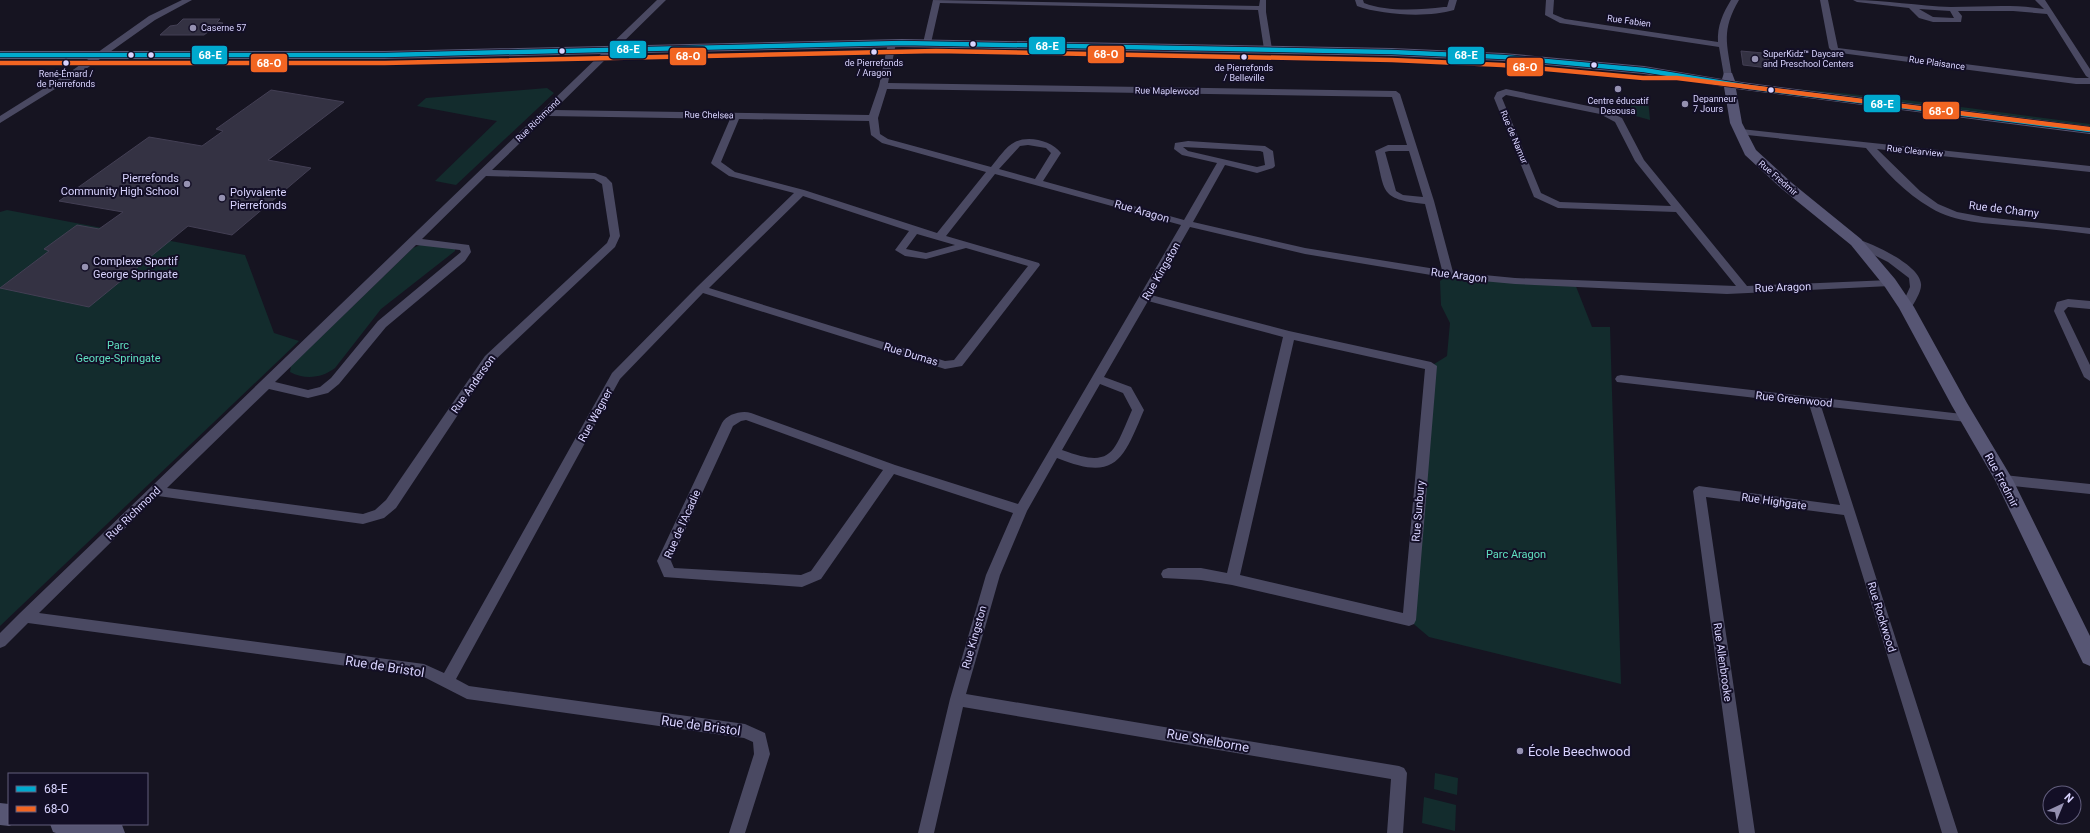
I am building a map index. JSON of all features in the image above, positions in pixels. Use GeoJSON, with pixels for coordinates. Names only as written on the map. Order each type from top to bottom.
{"type":"FeatureCollection","features":[{"type":"Feature","properties":{"kind":"main road"},"geometry":{"type":"LineString","coordinates":[[0,55],[347,55],[892,43],[1268,49],[1464,55],[1644,70],[2090,122]]}},
{"type":"Feature","properties":{"kind":"main road"},"geometry":{"type":"LineString","coordinates":[[1729,80],[2090,130]]}},
{"type":"Feature","properties":{"kind":"main road","name":"Rue Fredmir"},"geometry":{"type":"LineString","coordinates":[[1729,80],[1736,124],[1750,152],[1758,162],[1856,242],[1890,283],[1906,307],[1967,418],[2004,480],[2090,657]]}},
{"type":"Feature","properties":{"kind":"main road"},"geometry":{"type":"LineString","coordinates":[[67,825],[114,833]]}},
{"type":"Feature","properties":{"kind":"street"},"geometry":{"type":"LineString","coordinates":[[0,120],[152,18],[188,0]]}},
{"type":"Feature","properties":{"kind":"street","name":"Rue Richmond"},"geometry":{"type":"LineString","coordinates":[[0,642],[662,0]]}},
{"type":"Feature","properties":{"kind":"street"},"geometry":{"type":"LineString","coordinates":[[1359,0],[1360,4],[1371,9],[1440,11],[1451,8],[1453,0]]}},
{"type":"Feature","properties":{"kind":"street","name":"Rue Fabien"},"geometry":{"type":"LineString","coordinates":[[1550,0],[1549,15],[1563,21],[1722,45]]}},
{"type":"Feature","properties":{"kind":"street","name":"Rue Fredmir"},"geometry":{"type":"LineString","coordinates":[[1729,80],[1722,45],[1724,20],[1735,0]]}},
{"type":"Feature","properties":{"kind":"street","name":"Rue Plaisance"},"geometry":{"type":"LineString","coordinates":[[1824,0],[1833,48],[1836,50],[2076,81],[2090,81]]}},
{"type":"Feature","properties":{"kind":"street"},"geometry":{"type":"LineString","coordinates":[[1857,0],[1912,7],[1952,9],[2024,7],[2050,12]]}},
{"type":"Feature","properties":{"kind":"street"},"geometry":{"type":"LineString","coordinates":[[1928,0],[1935,8]]}},
{"type":"Feature","properties":{"kind":"street"},"geometry":{"type":"LineString","coordinates":[[2019,0],[2024,7]]}},
{"type":"Feature","properties":{"kind":"street"},"geometry":{"type":"LineString","coordinates":[[2039,0],[2044,3],[2090,76]]}},
{"type":"Feature","properties":{"kind":"street"},"geometry":{"type":"LineString","coordinates":[[927,43],[937,1],[1262,4],[1268,49]]}},
{"type":"Feature","properties":{"kind":"street"},"geometry":{"type":"LineString","coordinates":[[1912,7],[1919,16],[1929,19],[1958,20],[1958,16],[1952,9]]}},
{"type":"Feature","properties":{"kind":"street"},"geometry":{"type":"LineString","coordinates":[[873,118],[883,86],[892,43]]}},
{"type":"Feature","properties":{"kind":"street","name":"Rue Maplewood"},"geometry":{"type":"LineString","coordinates":[[883,86],[1396,94],[1429,201],[1449,275]]}},
{"type":"Feature","properties":{"kind":"street","name":"Rue de Namur"},"geometry":{"type":"LineString","coordinates":[[1678,209],[1558,205],[1537,195],[1498,98],[1500,94],[1506,92],[1565,103],[1603,112],[1619,120],[1640,161],[1744,289]]}},
{"type":"Feature","properties":{"kind":"street","name":"Rue Chelsea"},"geometry":{"type":"LineString","coordinates":[[546,113],[873,118]]}},
{"type":"Feature","properties":{"kind":"street","name":"Rue Dumas"},"geometry":{"type":"LineString","coordinates":[[701,289],[945,365],[958,363],[1035,265],[968,244],[915,230],[801,192],[732,174],[716,163],[736,116]]}},
{"type":"Feature","properties":{"kind":"street","name":"Rue Aragon"},"geometry":{"type":"LineString","coordinates":[[873,118],[876,135],[885,141],[1188,224],[1305,252],[1449,275],[1523,282],[1727,290],[1890,283]]}},
{"type":"Feature","properties":{"kind":"street","name":"Rue Clearview"},"geometry":{"type":"LineString","coordinates":[[1741,132],[2090,169]]}},
{"type":"Feature","properties":{"kind":"street"},"geometry":{"type":"LineString","coordinates":[[940,236],[992,171],[1017,144],[1028,142],[1049,146],[1056,153],[1038,182]]}},
{"type":"Feature","properties":{"kind":"street"},"geometry":{"type":"LineString","coordinates":[[1178,145],[1227,145],[1262,148],[1268,151],[1270,166],[1257,170],[1222,163],[1185,153],[1179,149],[1178,145]]}},
{"type":"Feature","properties":{"kind":"street","name":"Rue de Charny"},"geometry":{"type":"LineString","coordinates":[[1869,146],[1882,163],[1915,192],[1934,206],[1953,214],[1977,220],[2090,231]]}},
{"type":"Feature","properties":{"kind":"street"},"geometry":{"type":"LineString","coordinates":[[1412,148],[1388,148],[1380,151],[1391,192],[1401,198],[1429,201]]}},
{"type":"Feature","properties":{"kind":"street","name":"Rue Kingston"},"geometry":{"type":"LineString","coordinates":[[926,833],[956,699],[992,574],[1020,510],[1146,297],[1222,163]]}},
{"type":"Feature","properties":{"kind":"street","name":"Rue Anderson"},"geometry":{"type":"LineString","coordinates":[[155,491],[364,519],[379,514],[391,504],[489,359],[611,245],[615,236],[607,183],[603,179],[595,176],[483,173]]}},
{"type":"Feature","properties":{"kind":"street","name":"Rue Wagner"},"geometry":{"type":"LineString","coordinates":[[447,682],[616,376],[701,289],[801,192]]}},
{"type":"Feature","properties":{"kind":"street"},"geometry":{"type":"LineString","coordinates":[[915,230],[900,250],[913,257],[931,256],[968,244]]}},
{"type":"Feature","properties":{"kind":"street"},"geometry":{"type":"LineString","coordinates":[[266,384],[308,394],[324,390],[335,382],[387,319],[461,259],[466,252],[466,247],[414,241]]}},
{"type":"Feature","properties":{"kind":"street","name":"Rue Fredmir"},"geometry":{"type":"LineString","coordinates":[[1856,242],[1897,262],[1914,277],[1916,284],[1906,307]]}},
{"type":"Feature","properties":{"kind":"street","name":"Rue Sunbury"},"geometry":{"type":"LineString","coordinates":[[1146,297],[1289,335],[1431,366],[1409,620],[1232,578],[1201,574],[1168,574]]}},
{"type":"Feature","properties":{"kind":"street"},"geometry":{"type":"LineString","coordinates":[[2090,305],[2061,305],[2059,311],[2090,377]]}},
{"type":"Feature","properties":{"kind":"street"},"geometry":{"type":"LineString","coordinates":[[1232,578],[1289,335]]}},
{"type":"Feature","properties":{"kind":"street"},"geometry":{"type":"LineString","coordinates":[[1054,452],[1093,464],[1106,462],[1118,455],[1138,410],[1127,390],[1097,379]]}},
{"type":"Feature","properties":{"kind":"street","name":"Rue Greenwood"},"geometry":{"type":"LineString","coordinates":[[1621,379],[1967,418]]}},
{"type":"Feature","properties":{"kind":"street","name":"Rue Rockwood"},"geometry":{"type":"LineString","coordinates":[[1814,401],[1950,833]]}},
{"type":"Feature","properties":{"kind":"street","name":"Rue de l'Acadie"},"geometry":{"type":"LineString","coordinates":[[891,468],[816,575],[802,581],[670,573],[664,561],[728,423],[738,417],[747,416],[891,468],[1020,510]]}},
{"type":"Feature","properties":{"kind":"street"},"geometry":{"type":"LineString","coordinates":[[2004,480],[2090,489]]}},
{"type":"Feature","properties":{"kind":"street","name":"Rue Highgate"},"geometry":{"type":"LineString","coordinates":[[1699,491],[1849,511]]}},
{"type":"Feature","properties":{"kind":"street","name":"Rue Allenbrooke"},"geometry":{"type":"LineString","coordinates":[[1699,491],[1746,833]]}},
{"type":"Feature","properties":{"kind":"street","name":"Rue de Bristol"},"geometry":{"type":"LineString","coordinates":[[25,617],[424,670],[467,692],[745,731],[760,738],[762,754],[737,833]]}},
{"type":"Feature","properties":{"kind":"street","name":"Rue Shelborne"},"geometry":{"type":"LineString","coordinates":[[956,699],[1399,773],[1395,833]]}},
{"type":"Feature","properties":{"kind":"green space"},"geometry":{"type":"Polygon","coordinates":[[[547,88],[554,93],[456,185],[435,181],[497,121],[417,106],[426,98],[547,88]]]}},
{"type":"Feature","properties":{"kind":"green space"},"geometry":{"type":"Polygon","coordinates":[[[1780,88],[1935,104],[2090,124],[2090,127],[1780,88]]]}},
{"type":"Feature","properties":{"kind":"green space"},"geometry":{"type":"Polygon","coordinates":[[[1630,97],[1648,100],[1650,120],[1600,106],[1631,110],[1630,97]]]}},
{"type":"Feature","properties":{"kind":"green space","name":"Parc George-Springate"},"geometry":{"type":"Polygon","coordinates":[[[7,210],[245,255],[274,333],[299,341],[0,626],[0,212],[7,210]]]}},
{"type":"Feature","properties":{"kind":"green space"},"geometry":{"type":"Polygon","coordinates":[[[420,245],[455,248],[455,251],[381,309],[335,368],[325,374],[313,377],[296,375],[290,372],[291,366],[413,248],[420,245]]]}},
{"type":"Feature","properties":{"kind":"green space","name":"Parc Aragon"},"geometry":{"type":"Polygon","coordinates":[[[1449,275],[1575,284],[1592,327],[1610,327],[1621,684],[1429,637],[1409,620],[1431,366],[1447,356],[1450,323],[1441,305],[1440,281],[1449,275]]]}},
{"type":"Feature","properties":{"kind":"green space"},"geometry":{"type":"Polygon","coordinates":[[[1435,773],[1458,778],[1457,795],[1434,789],[1435,773]]]}},
{"type":"Feature","properties":{"kind":"green space"},"geometry":{"type":"Polygon","coordinates":[[[1424,797],[1456,805],[1455,831],[1422,823],[1424,797]]]}},
{"type":"Feature","properties":{"kind":"building","name":"Caserne 57"},"geometry":{"type":"Polygon","coordinates":[[[183,19],[220,19],[217,22],[223,23],[213,32],[208,32],[204,35],[160,35],[170,26],[177,25],[183,19]]]}},
{"type":"Feature","properties":{"kind":"building","name":"SuperKidz™ Daycare and Preschool Centers"},"geometry":{"type":"Polygon","coordinates":[[[1741,51],[1763,53],[1777,69],[1743,65],[1741,51]]]}},
{"type":"Feature","properties":{"kind":"building","name":"Pierrefonds Community High School"},"geometry":{"type":"Polygon","coordinates":[[[271,90],[344,102],[268,160],[311,168],[232,235],[188,226],[89,307],[0,288],[49,251],[44,249],[77,225],[99,229],[123,212],[59,201],[149,137],[202,146],[223,131],[216,129],[271,90]]]}},
{"type":"Feature","properties":{"kind":"transit line","name":"68-E"},"geometry":{"type":"LineString","coordinates":[[0,55],[385,55],[902,43],[1392,52],[1503,57],[1644,70],[1749,87],[2090,130]]}},
{"type":"Feature","properties":{"kind":"transit line","name":"68-O"},"geometry":{"type":"LineString","coordinates":[[0,63],[385,63],[936,51],[1392,60],[1502,65],[1643,78],[1677,78],[2089,129]]}},
{"type":"Feature","properties":{"kind":"place","name":"Caserne 57"},"geometry":{"type":"Point","coordinates":[193,28]}},
{"type":"Feature","properties":{"kind":"place","name":"de Pierrefonds / Aragon"},"geometry":{"type":"Point","coordinates":[874,52]}},
{"type":"Feature","properties":{"kind":"place","name":"de Pierrefonds / Belleville"},"geometry":{"type":"Point","coordinates":[1244,57]}},
{"type":"Feature","properties":{"kind":"place","name":"SuperKidz™ Daycare and Preschool Centers"},"geometry":{"type":"Point","coordinates":[1755,59]}},
{"type":"Feature","properties":{"kind":"place","name":"René-Émard / de Pierrefonds"},"geometry":{"type":"Point","coordinates":[66,63]}},
{"type":"Feature","properties":{"kind":"place","name":"Centre éducatif Desousa"},"geometry":{"type":"Point","coordinates":[1618,89]}},
{"type":"Feature","properties":{"kind":"place","name":"Depanneur 7 Jours"},"geometry":{"type":"Point","coordinates":[1685,104]}},
{"type":"Feature","properties":{"kind":"place","name":"Pierrefonds Community High School"},"geometry":{"type":"Point","coordinates":[187,184]}},
{"type":"Feature","properties":{"kind":"place","name":"Polyvalente Pierrefonds"},"geometry":{"type":"Point","coordinates":[222,198]}},
{"type":"Feature","properties":{"kind":"place","name":"Complexe Sportif George Springate"},"geometry":{"type":"Point","coordinates":[85,267]}},
{"type":"Feature","properties":{"kind":"place","name":"École Beechwood"},"geometry":{"type":"Point","coordinates":[1520,751]}}]}
